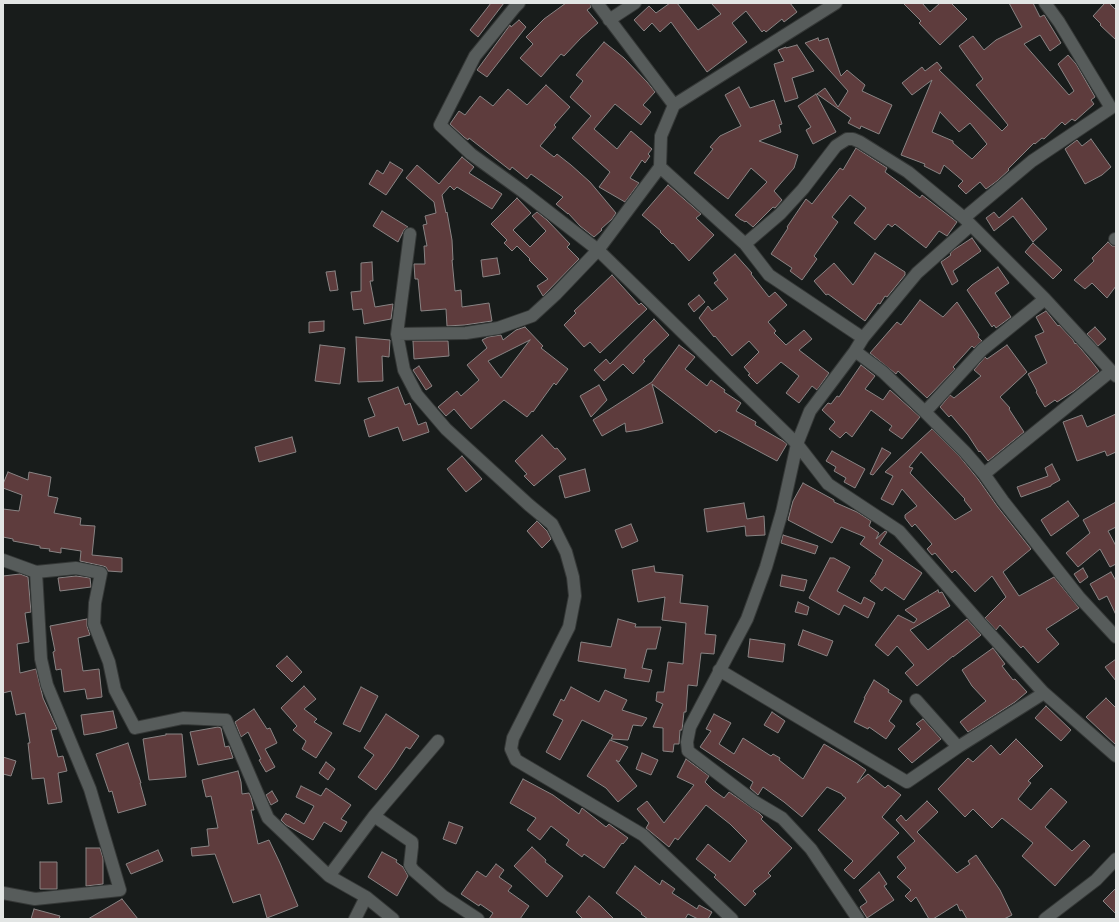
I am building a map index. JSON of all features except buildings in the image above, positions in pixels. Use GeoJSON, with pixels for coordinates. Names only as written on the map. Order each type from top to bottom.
{"type":"FeatureCollection","features":[{"type":"Feature","properties":{"kind":"street"},"geometry":{"type":"LineString","coordinates":[[519,3],[476,56],[440,125],[471,154],[522,191],[598,250],[797,444],[828,484],[899,531],[980,624],[1044,693],[1116,756]]}},
{"type":"Feature","properties":{"kind":"street"},"geometry":{"type":"LineString","coordinates":[[598,3],[609,20],[674,105]]}},
{"type":"Feature","properties":{"kind":"street"},"geometry":{"type":"LineString","coordinates":[[609,20],[635,3]]}},
{"type":"Feature","properties":{"kind":"street"},"geometry":{"type":"LineString","coordinates":[[397,334],[466,333],[498,328],[532,316],[556,294],[598,250],[660,167],[661,136],[674,105],[836,3]]}},
{"type":"Feature","properties":{"kind":"street"},"geometry":{"type":"LineString","coordinates":[[858,919],[812,849],[782,818],[755,802],[688,751],[687,742],[690,727],[747,619],[766,567],[782,512],[797,444],[810,410],[855,351],[863,338],[916,273],[967,221],[1032,161],[1111,108],[1059,22],[1045,3]]}},
{"type":"Feature","properties":{"kind":"street"},"geometry":{"type":"LineString","coordinates":[[745,244],[780,214],[803,189],[836,146],[848,139],[860,142],[908,172],[967,221],[1045,299],[1114,374],[984,474]]}},
{"type":"Feature","properties":{"kind":"street"},"geometry":{"type":"LineString","coordinates":[[660,167],[745,244],[769,275],[863,338]]}},
{"type":"Feature","properties":{"kind":"street"},"geometry":{"type":"LineString","coordinates":[[410,234],[397,334],[404,370],[417,395],[446,428],[529,505],[552,524],[566,552],[576,596],[569,627],[513,738],[511,749],[516,760],[643,835],[732,919]]}},
{"type":"Feature","properties":{"kind":"street"},"geometry":{"type":"LineString","coordinates":[[926,412],[982,350],[1045,299]]}},
{"type":"Feature","properties":{"kind":"street"},"geometry":{"type":"LineString","coordinates":[[855,351],[883,372],[926,412],[965,452],[984,474],[1079,597],[1116,637]]}},
{"type":"Feature","properties":{"kind":"street"},"geometry":{"type":"LineString","coordinates":[[3,560],[36,572],[76,568],[101,573],[95,603],[94,624],[109,662],[115,690],[135,728],[183,718],[226,720],[268,818],[329,876],[366,898],[393,919]]}},
{"type":"Feature","properties":{"kind":"street"},"geometry":{"type":"LineString","coordinates":[[3,893],[35,899],[120,890],[90,789],[47,685],[41,659],[36,572]]}},
{"type":"Feature","properties":{"kind":"street"},"geometry":{"type":"LineString","coordinates":[[719,670],[907,782],[958,747],[1044,693]]}},
{"type":"Feature","properties":{"kind":"street"},"geometry":{"type":"LineString","coordinates":[[916,700],[958,747]]}},
{"type":"Feature","properties":{"kind":"street"},"geometry":{"type":"LineString","coordinates":[[329,876],[374,816],[438,741]]}},
{"type":"Feature","properties":{"kind":"street"},"geometry":{"type":"LineString","coordinates":[[374,816],[412,842],[410,865],[413,870],[443,896],[478,919]]}},
{"type":"Feature","properties":{"kind":"street"},"geometry":{"type":"LineString","coordinates":[[1045,919],[1096,880],[1116,859]]}},
{"type":"Feature","properties":{"kind":"street"},"geometry":{"type":"LineString","coordinates":[[355,919],[366,898]]}}]}
